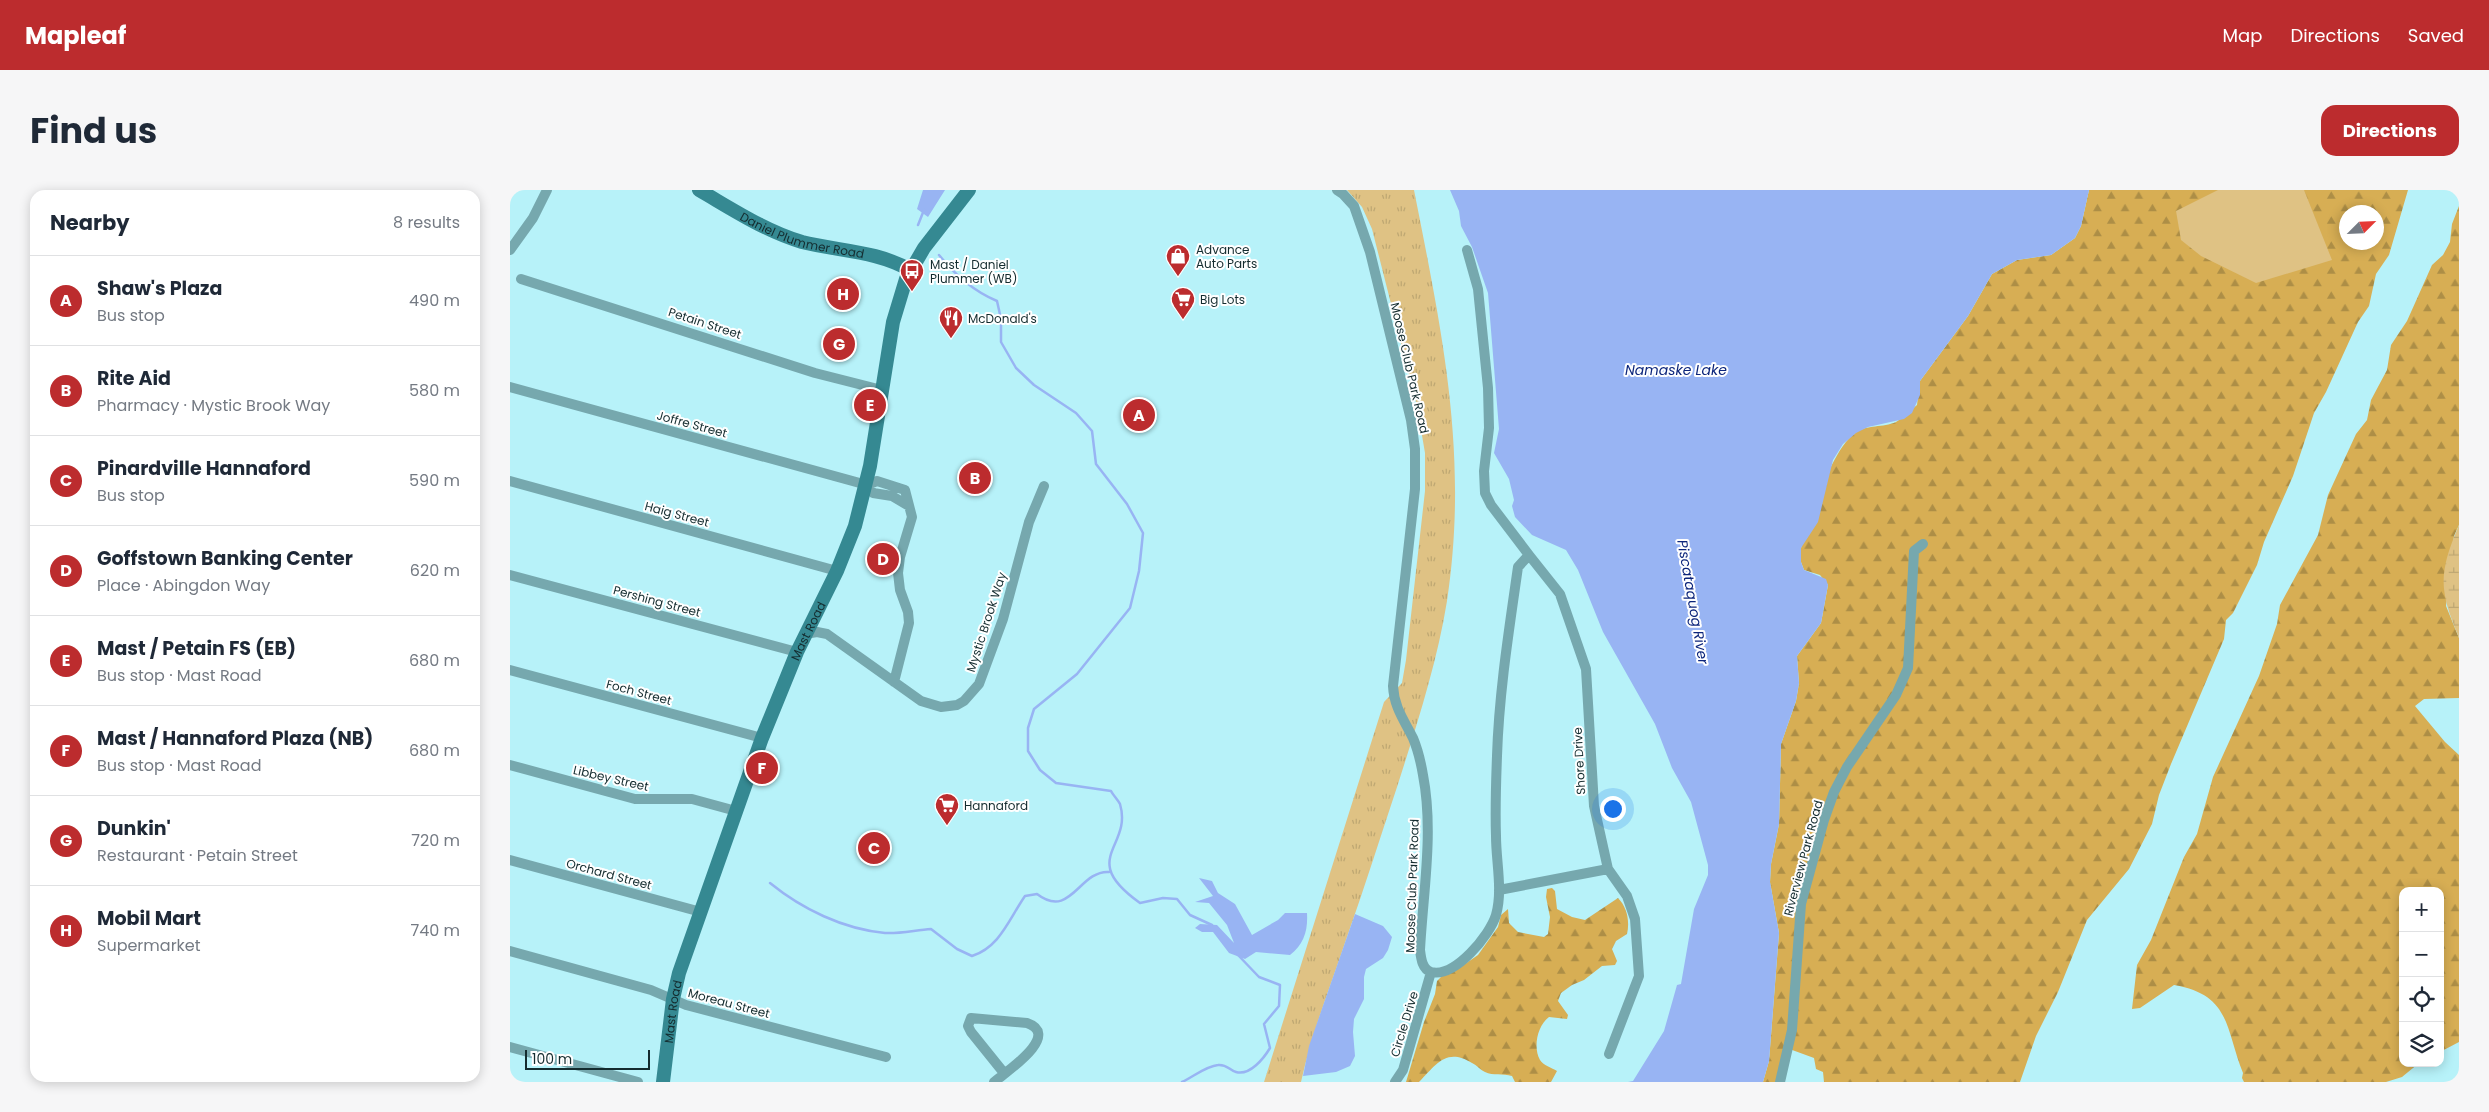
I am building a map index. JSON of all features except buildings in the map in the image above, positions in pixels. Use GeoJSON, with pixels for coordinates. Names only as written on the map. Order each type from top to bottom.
{"type":"FeatureCollection","features":[{"type":"Feature","properties":{"kind":"main road","name":"Daniel Plummer Road"},"geometry":{"type":"LineString","coordinates":[[698,190],[775,232],[805,242],[892,261],[910,270]]}},
{"type":"Feature","properties":{"kind":"main road","name":"Mast Road"},"geometry":{"type":"LineString","coordinates":[[663,1082],[673,999],[701,912],[762,738],[797,652],[837,571],[855,526],[867,485],[893,322],[910,270],[924,248],[969,190]]}},
{"type":"Feature","properties":{"kind":"street"},"geometry":{"type":"LineString","coordinates":[[510,250],[533,218],[547,190]]}},
{"type":"Feature","properties":{"kind":"street","name":"Moose Club Park Road"},"geometry":{"type":"LineString","coordinates":[[1336,190],[1344,194],[1354,206],[1370,252],[1411,420],[1416,449],[1414,498],[1393,686],[1396,705],[1419,756],[1425,785],[1426,854],[1420,950],[1423,965],[1431,972]]}},
{"type":"Feature","properties":{"kind":"street"},"geometry":{"type":"LineString","coordinates":[[1431,972],[1450,968],[1479,945],[1494,921],[1499,890],[1496,834],[1498,717],[1518,567],[1529,555],[1484,494],[1483,486],[1489,428],[1488,396],[1478,290],[1468,250]]}},
{"type":"Feature","properties":{"kind":"street","name":"Petain Street"},"geometry":{"type":"LineString","coordinates":[[521,279],[835,379],[882,390]]}},
{"type":"Feature","properties":{"kind":"street","name":"Joffre Street"},"geometry":{"type":"LineString","coordinates":[[510,387],[867,485]]}},
{"type":"Feature","properties":{"kind":"street"},"geometry":{"type":"LineString","coordinates":[[894,682],[909,622],[908,612],[900,590],[898,573],[900,557],[912,517],[905,490],[877,481],[867,485],[873,493],[892,496],[909,506]]}},
{"type":"Feature","properties":{"kind":"street","name":"Haig Street"},"geometry":{"type":"LineString","coordinates":[[510,482],[837,571]]}},
{"type":"Feature","properties":{"kind":"street","name":"Mystic Brook Way"},"geometry":{"type":"LineString","coordinates":[[805,634],[816,632],[827,634],[921,701],[941,706],[957,704],[976,690],[1003,619],[1029,522],[1044,486]]}},
{"type":"Feature","properties":{"kind":"street","name":"Riverview Park Road"},"geometry":{"type":"LineString","coordinates":[[1780,1082],[1789,1049],[1798,923],[1808,876],[1834,792],[1847,767],[1896,695],[1908,668],[1914,551],[1923,544]]}},
{"type":"Feature","properties":{"kind":"street","name":"Shore Drive"},"geometry":{"type":"LineString","coordinates":[[1529,555],[1560,594],[1586,669],[1592,788],[1608,868]]}},
{"type":"Feature","properties":{"kind":"street","name":"Pershing Street"},"geometry":{"type":"LineString","coordinates":[[510,575],[797,652]]}},
{"type":"Feature","properties":{"kind":"street","name":"Foch Street"},"geometry":{"type":"LineString","coordinates":[[510,670],[762,738]]}},
{"type":"Feature","properties":{"kind":"street","name":"Libbey Street"},"geometry":{"type":"LineString","coordinates":[[510,765],[635,798],[692,799],[736,811]]}},
{"type":"Feature","properties":{"kind":"street","name":"Orchard Street"},"geometry":{"type":"LineString","coordinates":[[510,860],[701,912]]}},
{"type":"Feature","properties":{"kind":"street"},"geometry":{"type":"LineString","coordinates":[[1499,890],[1608,868],[1620,884],[1632,910],[1639,967],[1637,986],[1609,1054]]}},
{"type":"Feature","properties":{"kind":"street","name":"Moreau Street"},"geometry":{"type":"LineString","coordinates":[[510,951],[651,990],[686,1005],[886,1057]]}},
{"type":"Feature","properties":{"kind":"street","name":"Circle Drive"},"geometry":{"type":"LineString","coordinates":[[1396,1082],[1403,1070],[1431,972]]}},
{"type":"Feature","properties":{"kind":"street"},"geometry":{"type":"LineString","coordinates":[[994,1082],[1036,1045],[1039,1037],[1036,1030],[1027,1023],[977,1016],[971,1018],[968,1023],[969,1029],[1004,1073]]}},
{"type":"Feature","properties":{"kind":"street"},"geometry":{"type":"LineString","coordinates":[[510,1047],[638,1082]]}},
{"type":"Feature","properties":{"kind":"green space"},"geometry":{"type":"Polygon","coordinates":[[[1347,190],[1414,190],[1443,344],[1449,394],[1454,444],[1453,547],[1443,624],[1426,693],[1373,860],[1316,1027],[1301,1082],[1264,1082],[1384,702],[1402,683],[1425,491],[1425,453],[1417,406],[1372,229],[1362,207],[1347,190]]]}},
{"type":"Feature","properties":{"kind":"green space"},"geometry":{"type":"Polygon","coordinates":[[[2089,190],[2408,190],[2389,255],[2376,274],[2369,306],[2358,322],[2326,392],[2314,413],[2293,476],[2264,542],[2257,565],[2233,613],[2226,620],[2224,639],[2171,764],[2159,795],[2152,824],[2129,869],[2087,920],[2058,992],[2036,1036],[2020,1082],[1824,1082],[1823,1072],[1816,1069],[1814,1058],[1784,1047],[1776,1082],[1763,1082],[1769,1061],[1779,933],[1770,882],[1771,864],[1779,824],[1781,744],[1796,701],[1799,683],[1797,656],[1821,623],[1828,585],[1820,575],[1804,570],[1801,562],[1801,548],[1823,486],[1837,455],[1855,433],[1865,428],[1896,422],[1917,405],[1920,381],[1968,316],[1992,274],[2017,260],[2051,255],[2075,238],[2081,226],[2089,190]]]}},
{"type":"Feature","properties":{"kind":"green space"},"geometry":{"type":"Polygon","coordinates":[[[2218,190],[2304,190],[2332,260],[2256,283],[2201,256],[2181,240],[2176,211],[2218,190]]]}},
{"type":"Feature","properties":{"kind":"green space"},"geometry":{"type":"Polygon","coordinates":[[[2459,206],[2459,525],[2454,536],[2446,606],[2459,638],[2459,698],[2424,699],[2415,706],[2445,742],[2459,755],[2459,1042],[2444,1050],[2444,887],[2399,887],[2399,1067],[2414,1067],[2402,1077],[2386,1082],[2244,1082],[2242,1078],[2243,1073],[2223,1016],[2216,1005],[2206,997],[2193,990],[2174,985],[2140,1008],[2132,1009],[2137,965],[2151,940],[2184,857],[2197,834],[2213,777],[2259,676],[2277,624],[2280,605],[2318,535],[2328,495],[2356,434],[2367,420],[2371,400],[2387,370],[2391,345],[2407,321],[2432,265],[2443,255],[2450,242],[2452,224],[2459,206]]]}},
{"type":"Feature","properties":{"kind":"green space"},"geometry":{"type":"Polygon","coordinates":[[[2459,525],[2459,638],[2452,621],[2445,594],[2444,570],[2459,525]]]}},
{"type":"Feature","properties":{"kind":"green space"},"geometry":{"type":"Polygon","coordinates":[[[1552,888],[1555,891],[1557,909],[1572,917],[1585,920],[1618,898],[1626,910],[1628,924],[1627,934],[1616,941],[1612,949],[1617,961],[1615,965],[1602,966],[1584,980],[1572,985],[1561,993],[1558,1001],[1568,1015],[1567,1019],[1549,1017],[1539,1031],[1537,1049],[1540,1060],[1557,1071],[1551,1082],[1515,1082],[1512,1076],[1488,1073],[1463,1059],[1448,1057],[1436,1064],[1419,1082],[1406,1082],[1424,1022],[1435,994],[1437,981],[1443,975],[1455,971],[1478,955],[1498,927],[1501,915],[1508,909],[1509,923],[1518,932],[1544,937],[1548,934],[1550,917],[1546,897],[1547,889],[1552,888]]]}},
{"type":"Feature","properties":{"kind":"water"},"geometry":{"type":"Polygon","coordinates":[[[923,190],[945,190],[928,217],[917,209],[923,190]]]}},
{"type":"Feature","properties":{"kind":"water","name":"Namaske Lake"},"geometry":{"type":"Polygon","coordinates":[[[1450,190],[2089,190],[2081,226],[2075,238],[2051,255],[2017,260],[1992,274],[1968,316],[1920,381],[1920,395],[1912,413],[1904,419],[1868,427],[1856,433],[1843,444],[1833,460],[1818,522],[1801,548],[1801,562],[1804,570],[1826,579],[1828,585],[1821,623],[1797,656],[1799,683],[1796,701],[1781,744],[1779,824],[1771,864],[1770,882],[1779,933],[1769,1061],[1763,1082],[1628,1082],[1633,1081],[1664,1031],[1677,985],[1681,984],[1694,909],[1708,875],[1708,865],[1691,802],[1672,768],[1655,724],[1603,632],[1578,570],[1566,550],[1532,535],[1515,517],[1512,506],[1514,500],[1509,479],[1494,453],[1499,429],[1488,293],[1472,247],[1461,226],[1459,211],[1450,190]]]}},
{"type":"Feature","properties":{"kind":"water"},"geometry":{"type":"Polygon","coordinates":[[[1199,878],[1212,881],[1218,893],[1235,904],[1252,935],[1278,920],[1285,913],[1307,913],[1307,926],[1302,942],[1290,955],[1256,952],[1245,959],[1229,953],[1213,932],[1202,932],[1195,928],[1200,924],[1217,925],[1234,943],[1227,925],[1209,903],[1195,902],[1213,896],[1199,878]]]}},
{"type":"Feature","properties":{"kind":"water"},"geometry":{"type":"Polygon","coordinates":[[[1355,914],[1383,926],[1392,937],[1383,958],[1366,969],[1364,999],[1354,1019],[1355,1056],[1350,1066],[1336,1072],[1303,1076],[1309,1046],[1355,914]]]}},
{"type":"Feature","properties":{"kind":"waterway"},"geometry":{"type":"LineString","coordinates":[[918,225],[924,210]]}},
{"type":"Feature","properties":{"kind":"waterway"},"geometry":{"type":"LineString","coordinates":[[939,255],[965,282],[997,301],[1001,319],[1001,342],[1016,368],[1034,385],[1076,413],[1092,431],[1096,464],[1127,504],[1143,533],[1139,571],[1130,608],[1077,674],[1034,709],[1028,728],[1028,751],[1040,770],[1056,783],[1111,791],[1118,801],[1122,819],[1120,832],[1111,853],[1109,864],[1112,875],[1122,888],[1140,903],[1163,898],[1177,899],[1190,915],[1212,925]]}},
{"type":"Feature","properties":{"kind":"waterway"},"geometry":{"type":"LineString","coordinates":[[770,883],[809,909],[839,922],[869,931],[885,933],[931,929],[957,949],[972,956],[982,952],[997,939],[1025,896],[1037,894],[1049,900],[1058,901],[1067,898],[1090,878],[1099,873],[1109,872]]}},
{"type":"Feature","properties":{"kind":"waterway"},"geometry":{"type":"LineString","coordinates":[[1182,1082],[1218,1065],[1224,1065],[1241,1073],[1251,1069],[1264,1057],[1270,1048],[1264,1024],[1279,1006],[1280,985],[1259,977],[1238,955]]}},
{"type":"Feature","properties":{"kind":"place","name":"Advance Auto Parts"},"geometry":{"type":"Point","coordinates":[1178,277]}},
{"type":"Feature","properties":{"kind":"place","name":"Mast / Daniel Plummer (WB)"},"geometry":{"type":"Point","coordinates":[912,292]}},
{"type":"Feature","properties":{"kind":"place","name":"Mobil Mart"},"geometry":{"type":"Point","coordinates":[843,294]}},
{"type":"Feature","properties":{"kind":"place","name":"Big Lots"},"geometry":{"type":"Point","coordinates":[1183,320]}},
{"type":"Feature","properties":{"kind":"place","name":"McDonald's"},"geometry":{"type":"Point","coordinates":[951,339]}},
{"type":"Feature","properties":{"kind":"place","name":"Dunkin'"},"geometry":{"type":"Point","coordinates":[839,344]}},
{"type":"Feature","properties":{"kind":"place","name":"Mast / Petain FS (EB)"},"geometry":{"type":"Point","coordinates":[870,405]}},
{"type":"Feature","properties":{"kind":"place","name":"Shaw's Plaza"},"geometry":{"type":"Point","coordinates":[1139,415]}},
{"type":"Feature","properties":{"kind":"place","name":"Rite Aid"},"geometry":{"type":"Point","coordinates":[975,478]}},
{"type":"Feature","properties":{"kind":"place","name":"Goffstown Banking Center"},"geometry":{"type":"Point","coordinates":[883,559]}},
{"type":"Feature","properties":{"kind":"place","name":"Mast / Hannaford Plaza (NB)"},"geometry":{"type":"Point","coordinates":[762,768]}},
{"type":"Feature","properties":{"kind":"place","name":"Hannaford"},"geometry":{"type":"Point","coordinates":[947,826]}},
{"type":"Feature","properties":{"kind":"place","name":"Pinardville Hannaford"},"geometry":{"type":"Point","coordinates":[874,848]}},
{"type":"Feature","properties":{"kind":"water label","name":"Piscataquog River"},"geometry":{"type":"Point","coordinates":[1693,602]}}]}
